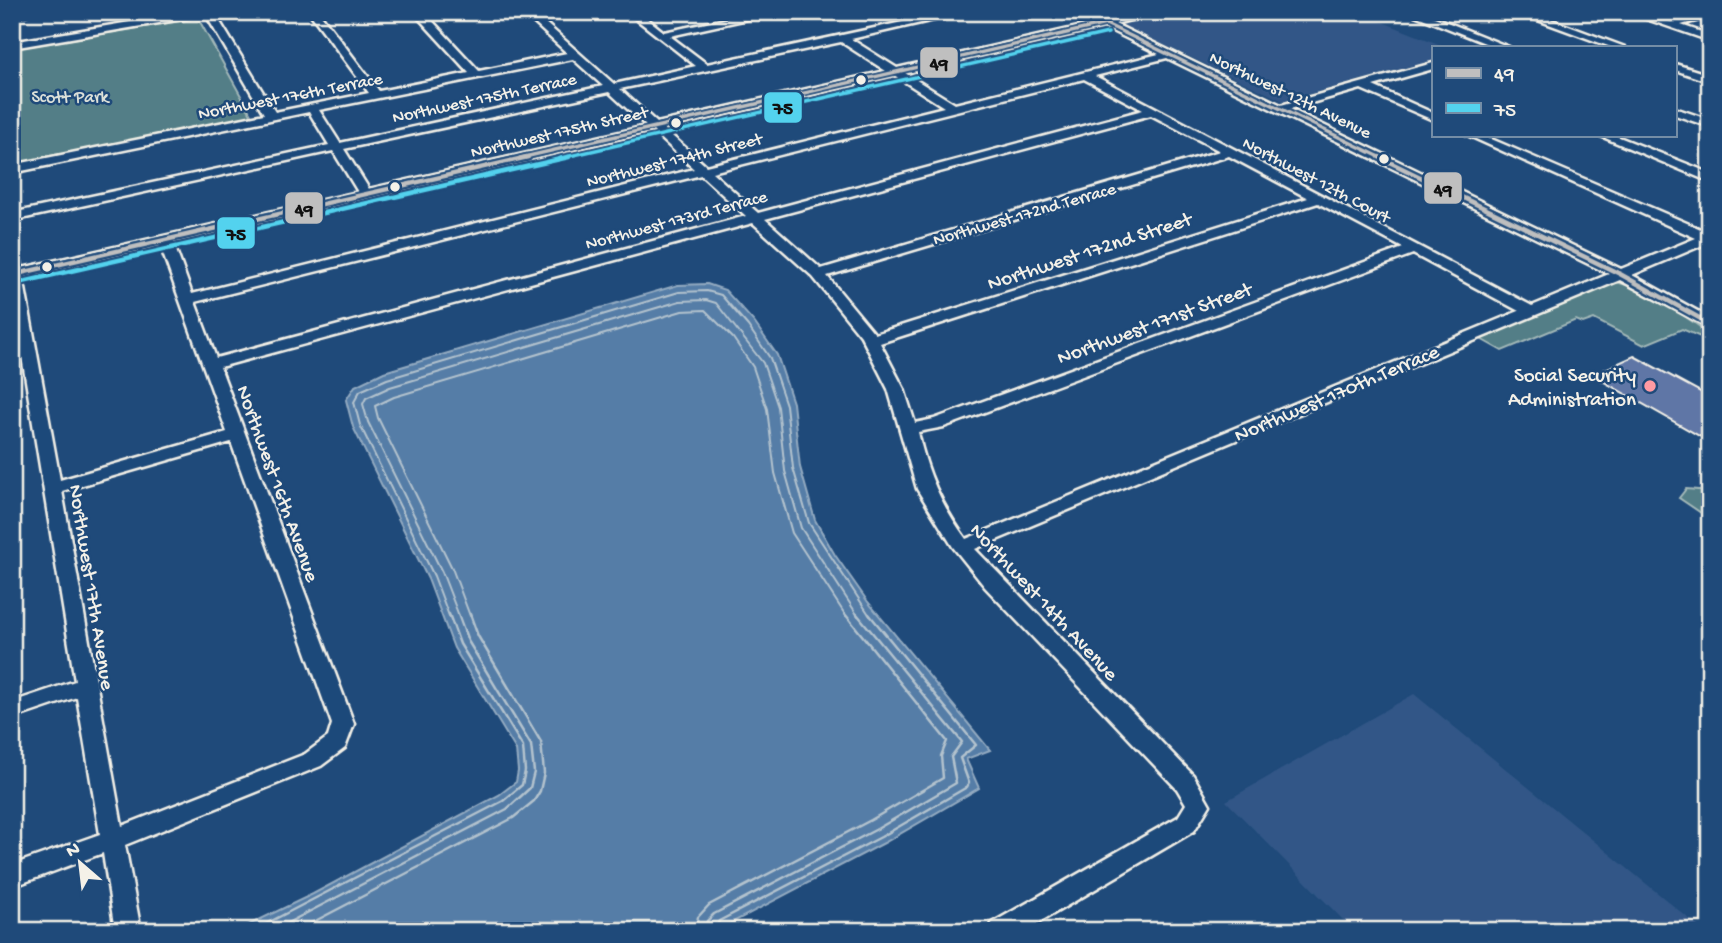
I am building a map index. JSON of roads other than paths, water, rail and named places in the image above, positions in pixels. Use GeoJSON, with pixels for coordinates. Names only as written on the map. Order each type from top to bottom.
{"type":"FeatureCollection","features":[{"type":"Feature","properties":{"kind":"street"},"geometry":{"type":"LineString","coordinates":[[12,15],[29,12]]}},
{"type":"Feature","properties":{"kind":"street"},"geometry":{"type":"LineString","coordinates":[[12,46],[209,12],[271,117]]}},
{"type":"Feature","properties":{"kind":"street"},"geometry":{"type":"LineString","coordinates":[[314,12],[376,95]]}},
{"type":"Feature","properties":{"kind":"street"},"geometry":{"type":"LineString","coordinates":[[418,12],[476,75]]}},
{"type":"Feature","properties":{"kind":"street","name":"Northwest 14th Avenue"},"geometry":{"type":"LineString","coordinates":[[527,12],[817,274],[857,317],[889,371],[908,429],[911,452],[930,499],[963,547],[992,582],[1185,782],[1198,805],[1186,824],[1001,931]]}},
{"type":"Feature","properties":{"kind":"street"},"geometry":{"type":"LineString","coordinates":[[632,12],[705,68]]}},
{"type":"Feature","properties":{"kind":"street"},"geometry":{"type":"LineString","coordinates":[[662,35],[775,12]]}},
{"type":"Feature","properties":{"kind":"street","name":"Northwest 175th Terrace"},"geometry":{"type":"LineString","coordinates":[[12,217],[964,12]]}},
{"type":"Feature","properties":{"kind":"street","name":"Northwest 12th Avenue"},"geometry":{"type":"LineString","coordinates":[[1081,12],[1620,274],[1710,324]]}},
{"type":"Feature","properties":{"kind":"street","name":"Northwest 175th Street"},"geometry":{"type":"LineString","coordinates":[[14,275],[1156,12]]}},
{"type":"Feature","properties":{"kind":"street"},"geometry":{"type":"LineString","coordinates":[[1412,12],[1497,46]]}},
{"type":"Feature","properties":{"kind":"street"},"geometry":{"type":"LineString","coordinates":[[1521,12],[1617,46]]}},
{"type":"Feature","properties":{"kind":"street"},"geometry":{"type":"LineString","coordinates":[[1631,12],[1710,38]]}},
{"type":"Feature","properties":{"kind":"street"},"geometry":{"type":"LineString","coordinates":[[1671,26],[1710,14]]}},
{"type":"Feature","properties":{"kind":"street"},"geometry":{"type":"LineString","coordinates":[[842,38],[953,108]]}},
{"type":"Feature","properties":{"kind":"street","name":"Northwest 174th Street"},"geometry":{"type":"LineString","coordinates":[[186,300],[1170,54]]}},
{"type":"Feature","properties":{"kind":"street","name":"Northwest 176th Terrace"},"geometry":{"type":"LineString","coordinates":[[12,169],[575,55]]}},
{"type":"Feature","properties":{"kind":"street"},"geometry":{"type":"LineString","coordinates":[[1279,109],[1432,66]]}},
{"type":"Feature","properties":{"kind":"street"},"geometry":{"type":"LineString","coordinates":[[1676,66],[1710,79]]}},
{"type":"Feature","properties":{"kind":"street","name":"Northwest 12th Court"},"geometry":{"type":"LineString","coordinates":[[1087,76],[1531,311]]}},
{"type":"Feature","properties":{"kind":"street"},"geometry":{"type":"LineString","coordinates":[[1363,86],[1432,117]]}},
{"type":"Feature","properties":{"kind":"street"},"geometry":{"type":"LineString","coordinates":[[312,108],[366,194]]}},
{"type":"Feature","properties":{"kind":"street","name":"Northwest 173rd Terrace"},"geometry":{"type":"LineString","coordinates":[[209,365],[1153,111]]}},
{"type":"Feature","properties":{"kind":"street"},"geometry":{"type":"LineString","coordinates":[[1676,111],[1710,124]]}},
{"type":"Feature","properties":{"kind":"street"},"geometry":{"type":"LineString","coordinates":[[1475,136],[1708,237]]}},
{"type":"Feature","properties":{"kind":"street"},"geometry":{"type":"LineString","coordinates":[[1606,136],[1710,178]]}},
{"type":"Feature","properties":{"kind":"street","name":"Northwest 172nd Terrace"},"geometry":{"type":"LineString","coordinates":[[817,274],[1230,152]]}},
{"type":"Feature","properties":{"kind":"street","name":"Northwest 172nd Street"},"geometry":{"type":"LineString","coordinates":[[873,341],[1318,200]]}},
{"type":"Feature","properties":{"kind":"street","name":"Northwest 170th Terrace"},"geometry":{"type":"LineString","coordinates":[[963,547],[1708,237]]}},
{"type":"Feature","properties":{"kind":"street","name":"Northwest 16th Avenue"},"geometry":{"type":"LineString","coordinates":[[114,839],[313,760],[337,742],[343,724],[165,240]]}},
{"type":"Feature","properties":{"kind":"street","name":"Northwest 171st Street"},"geometry":{"type":"LineString","coordinates":[[908,429],[938,423],[1414,249]]}},
{"type":"Feature","properties":{"kind":"street","name":"Northwest 17th Avenue"},"geometry":{"type":"LineString","coordinates":[[12,251],[128,931]]}},
{"type":"Feature","properties":{"kind":"street"},"geometry":{"type":"LineString","coordinates":[[54,487],[237,434]]}},
{"type":"Feature","properties":{"kind":"street"},"geometry":{"type":"LineString","coordinates":[[12,711],[85,686]]}},
{"type":"Feature","properties":{"kind":"street"},"geometry":{"type":"LineString","coordinates":[[12,876],[114,839]]}},
{"type":"Feature","properties":{"kind":"water"},"geometry":{"type":"Polygon","coordinates":[[[707,284],[725,290],[754,322],[777,355],[793,403],[800,467],[815,520],[835,555],[868,602],[990,750],[966,759],[979,788],[884,843],[716,931],[236,931],[313,894],[499,795],[516,782],[516,750],[454,648],[428,579],[353,427],[346,400],[355,386],[384,372],[678,285],[707,284]]]}},
{"type":"Feature","properties":{"kind":"place","name":"Social Security Administration"},"geometry":{"type":"Point","coordinates":[1650,386]}},
{"type":"Feature","properties":{"kind":"park label","name":"Scott Park"},"geometry":{"type":"Point","coordinates":[70,96]}}]}
